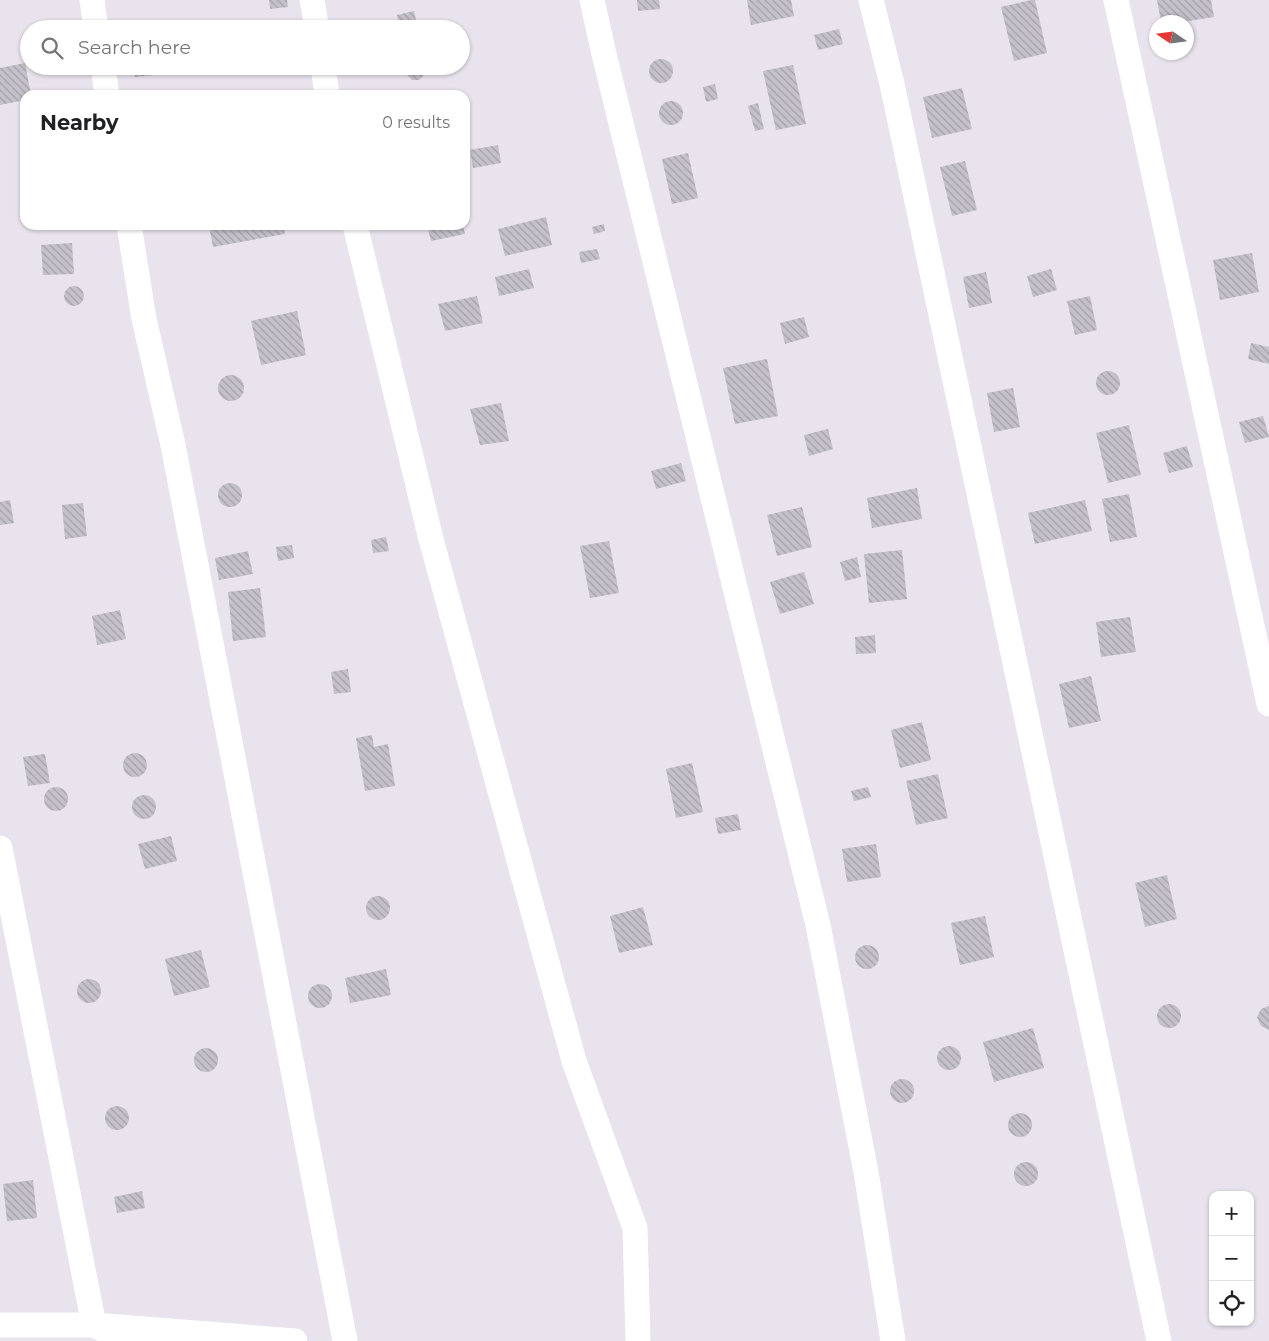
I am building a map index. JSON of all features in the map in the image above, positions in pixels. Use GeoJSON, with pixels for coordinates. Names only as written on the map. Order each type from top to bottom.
{"type":"FeatureCollection","features":[{"type":"Feature","properties":{"kind":"street"},"geometry":{"type":"LineString","coordinates":[[92,0],[95,20]]}},
{"type":"Feature","properties":{"kind":"street"},"geometry":{"type":"LineString","coordinates":[[312,0],[315,20]]}},
{"type":"Feature","properties":{"kind":"street"},"geometry":{"type":"LineString","coordinates":[[592,0],[818,925],[866,1172],[893,1341]]}},
{"type":"Feature","properties":{"kind":"street"},"geometry":{"type":"LineString","coordinates":[[871,0],[894,93],[1159,1341]]}},
{"type":"Feature","properties":{"kind":"street"},"geometry":{"type":"LineString","coordinates":[[1116,0],[1269,704]]}},
{"type":"Feature","properties":{"kind":"street"},"geometry":{"type":"LineString","coordinates":[[104,75],[106,90]]}},
{"type":"Feature","properties":{"kind":"street"},"geometry":{"type":"LineString","coordinates":[[324,75],[326,90]]}},
{"type":"Feature","properties":{"kind":"street"},"geometry":{"type":"LineString","coordinates":[[130,230],[144,319],[173,445],[345,1341]]}},
{"type":"Feature","properties":{"kind":"street"},"geometry":{"type":"LineString","coordinates":[[356,230],[431,539],[574,1060],[635,1228],[638,1341]]}},
{"type":"Feature","properties":{"kind":"street"},"geometry":{"type":"LineString","coordinates":[[0,848],[94,1325]]}},
{"type":"Feature","properties":{"kind":"street"},"geometry":{"type":"LineString","coordinates":[[0,1325],[94,1325],[295,1341]]}},
{"type":"Feature","properties":{"kind":"street"},"geometry":{"type":"LineString","coordinates":[[94,1325],[127,1341]]}},
{"type":"Feature","properties":{"kind":"building"},"geometry":{"type":"Polygon","coordinates":[[[269,0],[287,0],[288,7],[270,9],[269,0]]]}},
{"type":"Feature","properties":{"kind":"building"},"geometry":{"type":"Polygon","coordinates":[[[637,0],[659,0],[660,9],[638,11],[637,0]]]}},
{"type":"Feature","properties":{"kind":"building"},"geometry":{"type":"Polygon","coordinates":[[[747,0],[791,0],[794,16],[751,25],[747,0]]]}},
{"type":"Feature","properties":{"kind":"building"},"geometry":{"type":"Polygon","coordinates":[[[1035,0],[1047,53],[1014,61],[1001,7],[1035,0]]]}},
{"type":"Feature","properties":{"kind":"building"},"geometry":{"type":"Polygon","coordinates":[[[1157,0],[1211,0],[1214,17],[1194,20],[1194,15],[1160,15],[1157,0]]]}},
{"type":"Feature","properties":{"kind":"building"},"geometry":{"type":"Polygon","coordinates":[[[414,11],[416,20],[398,20],[397,15],[414,11]]]}},
{"type":"Feature","properties":{"kind":"building"},"geometry":{"type":"Polygon","coordinates":[[[839,29],[843,44],[818,50],[814,35],[839,29]]]}},
{"type":"Feature","properties":{"kind":"building"},"geometry":{"type":"Polygon","coordinates":[[[661,59],[670,62],[673,71],[670,80],[661,83],[652,80],[649,71],[652,62],[661,59]]]}},
{"type":"Feature","properties":{"kind":"building"},"geometry":{"type":"Polygon","coordinates":[[[20,64],[20,75],[27,75],[30,90],[20,90],[20,101],[0,105],[0,68],[20,64]]]}},
{"type":"Feature","properties":{"kind":"building"},"geometry":{"type":"Polygon","coordinates":[[[793,65],[806,124],[776,130],[763,71],[793,65]]]}},
{"type":"Feature","properties":{"kind":"building"},"geometry":{"type":"Polygon","coordinates":[[[135,75],[153,75],[135,77],[135,75]]]}},
{"type":"Feature","properties":{"kind":"building"},"geometry":{"type":"Polygon","coordinates":[[[407,75],[424,75],[419,80],[412,80],[407,75]]]}},
{"type":"Feature","properties":{"kind":"building"},"geometry":{"type":"Polygon","coordinates":[[[715,84],[718,99],[706,102],[703,87],[715,84]]]}},
{"type":"Feature","properties":{"kind":"building"},"geometry":{"type":"Polygon","coordinates":[[[962,88],[972,129],[932,138],[923,97],[962,88]]]}},
{"type":"Feature","properties":{"kind":"building"},"geometry":{"type":"Polygon","coordinates":[[[671,101],[680,104],[683,113],[680,122],[671,125],[662,122],[659,113],[662,104],[671,101]]]}},
{"type":"Feature","properties":{"kind":"building"},"geometry":{"type":"Polygon","coordinates":[[[758,103],[764,129],[755,131],[748,106],[758,103]]]}},
{"type":"Feature","properties":{"kind":"building"},"geometry":{"type":"Polygon","coordinates":[[[498,145],[501,163],[473,168],[470,150],[498,145]]]}},
{"type":"Feature","properties":{"kind":"building"},"geometry":{"type":"Polygon","coordinates":[[[688,153],[698,198],[672,204],[662,159],[688,153]]]}},
{"type":"Feature","properties":{"kind":"building"},"geometry":{"type":"Polygon","coordinates":[[[965,161],[977,210],[952,216],[940,167],[965,161]]]}},
{"type":"Feature","properties":{"kind":"building"},"geometry":{"type":"Polygon","coordinates":[[[546,217],[552,245],[505,256],[498,229],[546,217]]]}},
{"type":"Feature","properties":{"kind":"building"},"geometry":{"type":"Polygon","coordinates":[[[604,224],[605,231],[594,234],[592,227],[604,224]]]}},
{"type":"Feature","properties":{"kind":"building"},"geometry":{"type":"Polygon","coordinates":[[[210,230],[284,230],[285,234],[213,247],[210,230]]]}},
{"type":"Feature","properties":{"kind":"building"},"geometry":{"type":"Polygon","coordinates":[[[428,230],[464,230],[465,234],[431,241],[428,230]]]}},
{"type":"Feature","properties":{"kind":"building"},"geometry":{"type":"Polygon","coordinates":[[[72,243],[74,274],[43,275],[41,245],[72,243]]]}},
{"type":"Feature","properties":{"kind":"building"},"geometry":{"type":"Polygon","coordinates":[[[597,249],[600,259],[581,263],[579,252],[597,249]]]}},
{"type":"Feature","properties":{"kind":"building"},"geometry":{"type":"Polygon","coordinates":[[[1252,253],[1259,292],[1220,300],[1213,260],[1252,253]]]}},
{"type":"Feature","properties":{"kind":"building"},"geometry":{"type":"Polygon","coordinates":[[[529,269],[534,288],[499,296],[495,277],[529,269]]]}},
{"type":"Feature","properties":{"kind":"building"},"geometry":{"type":"Polygon","coordinates":[[[1051,269],[1057,290],[1033,297],[1027,276],[1051,269]]]}},
{"type":"Feature","properties":{"kind":"building"},"geometry":{"type":"Polygon","coordinates":[[[986,272],[992,303],[969,308],[963,277],[986,272]]]}},
{"type":"Feature","properties":{"kind":"building"},"geometry":{"type":"Polygon","coordinates":[[[74,286],[81,289],[84,296],[81,303],[74,306],[67,303],[64,296],[67,289],[74,286]]]}},
{"type":"Feature","properties":{"kind":"building"},"geometry":{"type":"Polygon","coordinates":[[[477,296],[483,323],[445,331],[438,304],[477,296]]]}},
{"type":"Feature","properties":{"kind":"building"},"geometry":{"type":"Polygon","coordinates":[[[1090,296],[1097,330],[1075,335],[1067,301],[1090,296]]]}},
{"type":"Feature","properties":{"kind":"building"},"geometry":{"type":"Polygon","coordinates":[[[297,311],[306,355],[261,365],[251,321],[297,311]]]}},
{"type":"Feature","properties":{"kind":"building"},"geometry":{"type":"Polygon","coordinates":[[[804,317],[809,337],[785,344],[780,323],[804,317]]]}},
{"type":"Feature","properties":{"kind":"building"},"geometry":{"type":"Polygon","coordinates":[[[1251,343],[1269,347],[1269,364],[1248,359],[1251,343]]]}},
{"type":"Feature","properties":{"kind":"building"},"geometry":{"type":"Polygon","coordinates":[[[767,359],[778,416],[735,424],[723,368],[767,359]]]}},
{"type":"Feature","properties":{"kind":"building"},"geometry":{"type":"Polygon","coordinates":[[[1108,371],[1117,374],[1120,383],[1117,392],[1108,395],[1099,392],[1096,383],[1099,374],[1108,371]]]}},
{"type":"Feature","properties":{"kind":"building"},"geometry":{"type":"Polygon","coordinates":[[[231,375],[241,378],[244,388],[241,398],[231,401],[221,398],[218,388],[221,378],[231,375]]]}},
{"type":"Feature","properties":{"kind":"building"},"geometry":{"type":"Polygon","coordinates":[[[1013,388],[1020,427],[994,432],[987,393],[1013,388]]]}},
{"type":"Feature","properties":{"kind":"building"},"geometry":{"type":"Polygon","coordinates":[[[501,403],[509,441],[480,445],[470,409],[501,403]]]}},
{"type":"Feature","properties":{"kind":"building"},"geometry":{"type":"Polygon","coordinates":[[[1263,416],[1269,437],[1245,443],[1239,422],[1263,416]]]}},
{"type":"Feature","properties":{"kind":"building"},"geometry":{"type":"Polygon","coordinates":[[[1129,425],[1141,475],[1108,483],[1096,433],[1129,425]]]}},
{"type":"Feature","properties":{"kind":"building"},"geometry":{"type":"Polygon","coordinates":[[[828,429],[833,449],[809,456],[804,435],[828,429]]]}},
{"type":"Feature","properties":{"kind":"building"},"geometry":{"type":"Polygon","coordinates":[[[1187,446],[1193,467],[1169,473],[1163,453],[1187,446]]]}},
{"type":"Feature","properties":{"kind":"building"},"geometry":{"type":"Polygon","coordinates":[[[681,463],[686,481],[656,489],[651,471],[681,463]]]}},
{"type":"Feature","properties":{"kind":"building"},"geometry":{"type":"Polygon","coordinates":[[[230,483],[239,486],[242,495],[239,504],[230,507],[221,504],[218,495],[221,486],[230,483]]]}},
{"type":"Feature","properties":{"kind":"building"},"geometry":{"type":"Polygon","coordinates":[[[917,488],[922,519],[872,528],[867,498],[917,488]]]}},
{"type":"Feature","properties":{"kind":"building"},"geometry":{"type":"Polygon","coordinates":[[[1129,494],[1137,537],[1110,542],[1102,499],[1129,494]]]}},
{"type":"Feature","properties":{"kind":"building"},"geometry":{"type":"Polygon","coordinates":[[[10,500],[14,523],[0,525],[0,502],[10,500]]]}},
{"type":"Feature","properties":{"kind":"building"},"geometry":{"type":"Polygon","coordinates":[[[1085,500],[1092,531],[1035,544],[1028,513],[1085,500]]]}},
{"type":"Feature","properties":{"kind":"building"},"geometry":{"type":"Polygon","coordinates":[[[83,503],[87,536],[65,539],[62,505],[83,503]]]}},
{"type":"Feature","properties":{"kind":"building"},"geometry":{"type":"Polygon","coordinates":[[[802,507],[812,547],[777,556],[767,515],[802,507]]]}},
{"type":"Feature","properties":{"kind":"building"},"geometry":{"type":"Polygon","coordinates":[[[386,537],[389,551],[373,553],[371,540],[386,537]]]}},
{"type":"Feature","properties":{"kind":"building"},"geometry":{"type":"Polygon","coordinates":[[[609,541],[619,593],[590,598],[580,546],[609,541]]]}},
{"type":"Feature","properties":{"kind":"building"},"geometry":{"type":"Polygon","coordinates":[[[292,545],[294,558],[278,561],[276,547],[292,545]]]}},
{"type":"Feature","properties":{"kind":"building"},"geometry":{"type":"Polygon","coordinates":[[[902,550],[907,599],[869,603],[864,554],[902,550]]]}},
{"type":"Feature","properties":{"kind":"building"},"geometry":{"type":"Polygon","coordinates":[[[248,551],[253,574],[219,580],[215,558],[248,551]]]}},
{"type":"Feature","properties":{"kind":"building"},"geometry":{"type":"Polygon","coordinates":[[[857,557],[861,577],[845,581],[840,562],[857,557]]]}},
{"type":"Feature","properties":{"kind":"building"},"geometry":{"type":"Polygon","coordinates":[[[804,572],[814,604],[780,614],[770,582],[804,572]]]}},
{"type":"Feature","properties":{"kind":"building"},"geometry":{"type":"Polygon","coordinates":[[[260,588],[266,637],[233,641],[228,592],[260,588]]]}},
{"type":"Feature","properties":{"kind":"building"},"geometry":{"type":"Polygon","coordinates":[[[120,610],[126,639],[97,645],[92,616],[120,610]]]}},
{"type":"Feature","properties":{"kind":"building"},"geometry":{"type":"Polygon","coordinates":[[[1130,617],[1136,652],[1101,657],[1096,622],[1130,617]]]}},
{"type":"Feature","properties":{"kind":"building"},"geometry":{"type":"Polygon","coordinates":[[[875,635],[876,653],[856,654],[855,637],[875,635]]]}},
{"type":"Feature","properties":{"kind":"building"},"geometry":{"type":"Polygon","coordinates":[[[348,669],[351,692],[334,694],[331,672],[348,669]]]}},
{"type":"Feature","properties":{"kind":"building"},"geometry":{"type":"Polygon","coordinates":[[[1091,676],[1101,721],[1069,728],[1059,684],[1091,676]]]}},
{"type":"Feature","properties":{"kind":"building"},"geometry":{"type":"Polygon","coordinates":[[[922,722],[931,760],[900,768],[891,730],[922,722]]]}},
{"type":"Feature","properties":{"kind":"building"},"geometry":{"type":"Polygon","coordinates":[[[372,735],[374,747],[388,744],[395,786],[365,791],[356,738],[372,735]]]}},
{"type":"Feature","properties":{"kind":"building"},"geometry":{"type":"Polygon","coordinates":[[[135,753],[144,756],[147,765],[144,774],[135,777],[126,774],[123,765],[126,756],[135,753]]]}},
{"type":"Feature","properties":{"kind":"building"},"geometry":{"type":"Polygon","coordinates":[[[45,754],[50,783],[28,786],[23,757],[45,754]]]}},
{"type":"Feature","properties":{"kind":"building"},"geometry":{"type":"Polygon","coordinates":[[[692,763],[703,812],[676,818],[666,769],[692,763]]]}},
{"type":"Feature","properties":{"kind":"building"},"geometry":{"type":"Polygon","coordinates":[[[938,774],[948,818],[916,825],[906,781],[938,774]]]}},
{"type":"Feature","properties":{"kind":"building"},"geometry":{"type":"Polygon","coordinates":[[[56,787],[65,790],[68,799],[65,808],[56,811],[47,808],[44,799],[47,790],[56,787]]]}},
{"type":"Feature","properties":{"kind":"building"},"geometry":{"type":"Polygon","coordinates":[[[868,787],[871,797],[854,801],[851,791],[868,787]]]}},
{"type":"Feature","properties":{"kind":"building"},"geometry":{"type":"Polygon","coordinates":[[[144,795],[153,798],[156,807],[153,816],[144,819],[135,816],[132,807],[135,798],[144,795]]]}},
{"type":"Feature","properties":{"kind":"building"},"geometry":{"type":"Polygon","coordinates":[[[738,814],[741,830],[718,834],[715,818],[738,814]]]}},
{"type":"Feature","properties":{"kind":"building"},"geometry":{"type":"Polygon","coordinates":[[[171,836],[177,861],[145,869],[138,844],[171,836]]]}},
{"type":"Feature","properties":{"kind":"building"},"geometry":{"type":"Polygon","coordinates":[[[876,844],[881,877],[847,882],[842,849],[876,844]]]}},
{"type":"Feature","properties":{"kind":"building"},"geometry":{"type":"Polygon","coordinates":[[[1167,875],[1177,919],[1145,927],[1135,883],[1167,875]]]}},
{"type":"Feature","properties":{"kind":"building"},"geometry":{"type":"Polygon","coordinates":[[[378,896],[387,899],[390,908],[387,917],[378,920],[369,917],[366,908],[369,899],[378,896]]]}},
{"type":"Feature","properties":{"kind":"building"},"geometry":{"type":"Polygon","coordinates":[[[643,907],[653,945],[619,953],[610,916],[643,907]]]}},
{"type":"Feature","properties":{"kind":"building"},"geometry":{"type":"Polygon","coordinates":[[[985,916],[994,957],[960,965],[951,923],[985,916]]]}},
{"type":"Feature","properties":{"kind":"building"},"geometry":{"type":"Polygon","coordinates":[[[867,945],[876,948],[879,957],[876,966],[867,969],[858,966],[855,957],[858,948],[867,945]]]}},
{"type":"Feature","properties":{"kind":"building"},"geometry":{"type":"Polygon","coordinates":[[[201,950],[210,987],[174,996],[165,959],[201,950]]]}},
{"type":"Feature","properties":{"kind":"building"},"geometry":{"type":"Polygon","coordinates":[[[386,969],[391,995],[350,1003],[345,978],[386,969]]]}},
{"type":"Feature","properties":{"kind":"building"},"geometry":{"type":"Polygon","coordinates":[[[89,979],[98,982],[101,991],[98,1000],[89,1003],[80,1000],[77,991],[80,982],[89,979]]]}},
{"type":"Feature","properties":{"kind":"building"},"geometry":{"type":"Polygon","coordinates":[[[320,984],[329,987],[332,996],[329,1005],[320,1008],[311,1005],[308,996],[311,987],[320,984]]]}},
{"type":"Feature","properties":{"kind":"building"},"geometry":{"type":"Polygon","coordinates":[[[1169,1004],[1178,1007],[1181,1016],[1178,1025],[1169,1028],[1160,1025],[1157,1016],[1160,1007],[1169,1004]]]}},
{"type":"Feature","properties":{"kind":"building"},"geometry":{"type":"Polygon","coordinates":[[[1269,1006],[1269,1030],[1261,1026],[1257,1017],[1261,1009],[1269,1006]]]}},
{"type":"Feature","properties":{"kind":"building"},"geometry":{"type":"Polygon","coordinates":[[[1033,1028],[1044,1068],[994,1082],[983,1042],[1033,1028]]]}},
{"type":"Feature","properties":{"kind":"building"},"geometry":{"type":"Polygon","coordinates":[[[949,1046],[958,1049],[961,1058],[958,1067],[949,1070],[940,1067],[937,1058],[940,1049],[949,1046]]]}},
{"type":"Feature","properties":{"kind":"building"},"geometry":{"type":"Polygon","coordinates":[[[206,1048],[215,1051],[218,1060],[215,1069],[206,1072],[197,1069],[194,1060],[197,1051],[206,1048]]]}},
{"type":"Feature","properties":{"kind":"building"},"geometry":{"type":"Polygon","coordinates":[[[902,1079],[911,1082],[914,1091],[911,1100],[902,1103],[893,1100],[890,1091],[893,1082],[902,1079]]]}},
{"type":"Feature","properties":{"kind":"building"},"geometry":{"type":"Polygon","coordinates":[[[117,1106],[126,1109],[129,1118],[126,1127],[117,1130],[108,1127],[105,1118],[108,1109],[117,1106]]]}},
{"type":"Feature","properties":{"kind":"building"},"geometry":{"type":"Polygon","coordinates":[[[1020,1113],[1029,1116],[1032,1125],[1029,1134],[1020,1137],[1011,1134],[1008,1125],[1011,1116],[1020,1113]]]}},
{"type":"Feature","properties":{"kind":"building"},"geometry":{"type":"Polygon","coordinates":[[[1026,1162],[1035,1165],[1038,1174],[1035,1183],[1026,1186],[1017,1183],[1014,1174],[1017,1165],[1026,1162]]]}},
{"type":"Feature","properties":{"kind":"building"},"geometry":{"type":"Polygon","coordinates":[[[33,1180],[37,1218],[7,1221],[3,1184],[33,1180]]]}},
{"type":"Feature","properties":{"kind":"building"},"geometry":{"type":"Polygon","coordinates":[[[142,1191],[145,1208],[117,1213],[114,1197],[142,1191]]]}}]}
